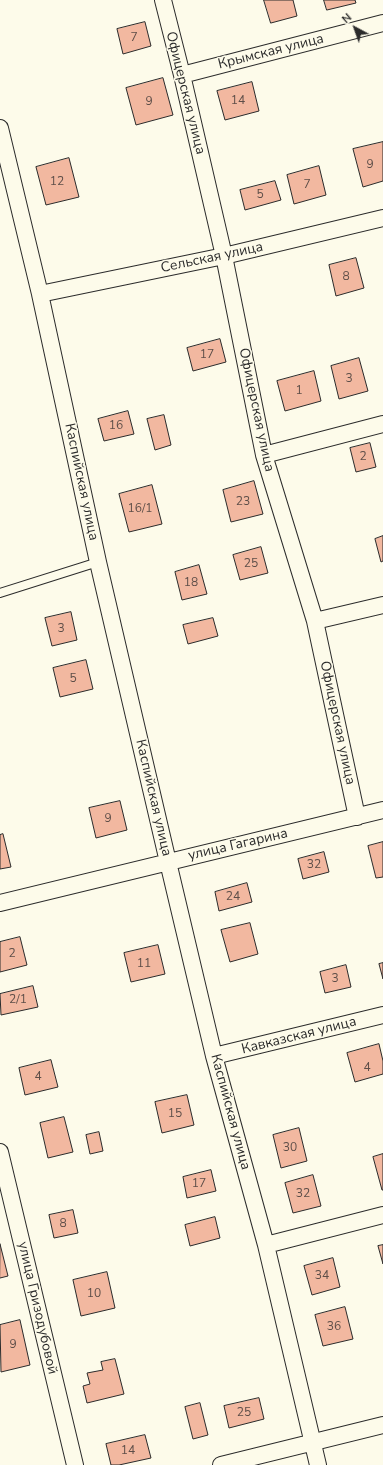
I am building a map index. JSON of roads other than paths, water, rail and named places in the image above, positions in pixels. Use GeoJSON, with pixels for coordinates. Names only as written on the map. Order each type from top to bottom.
{"type":"FeatureCollection","features":[{"type":"Feature","properties":{"kind":"street","name":"Офицерская улица"},"geometry":{"type":"LineString","coordinates":[[163,0],[224,256],[264,456],[315,621],[357,817]]}},
{"type":"Feature","properties":{"kind":"street","name":"Крымская улица"},"geometry":{"type":"LineString","coordinates":[[182,75],[383,23]]}},
{"type":"Feature","properties":{"kind":"street","name":"Каспийская улица"},"geometry":{"type":"LineString","coordinates":[[0,128],[40,294],[98,562],[214,1056],[266,1245],[318,1465]]}},
{"type":"Feature","properties":{"kind":"street","name":"Сельская улица"},"geometry":{"type":"LineString","coordinates":[[40,294],[224,256],[383,218]]}},
{"type":"Feature","properties":{"kind":"street"},"geometry":{"type":"LineString","coordinates":[[264,456],[383,424]]}},
{"type":"Feature","properties":{"kind":"street"},"geometry":{"type":"LineString","coordinates":[[315,621],[383,605]]}},
{"type":"Feature","properties":{"kind":"street","name":"улица Гагарина"},"geometry":{"type":"LineString","coordinates":[[0,903],[383,810]]}},
{"type":"Feature","properties":{"kind":"street","name":"Кавказская улица"},"geometry":{"type":"LineString","coordinates":[[214,1056],[383,1015]]}},
{"type":"Feature","properties":{"kind":"street","name":"улица Гризодубовой"},"geometry":{"type":"LineString","coordinates":[[0,1152],[75,1465]]}},
{"type":"Feature","properties":{"kind":"street"},"geometry":{"type":"LineString","coordinates":[[266,1245],[383,1215]]}},
{"type":"Feature","properties":{"kind":"street"},"geometry":{"type":"LineString","coordinates":[[221,1465],[383,1425]]}},
{"type":"Feature","properties":{"kind":"lane"},"geometry":{"type":"LineString","coordinates":[[0,593],[98,562]]}}]}
